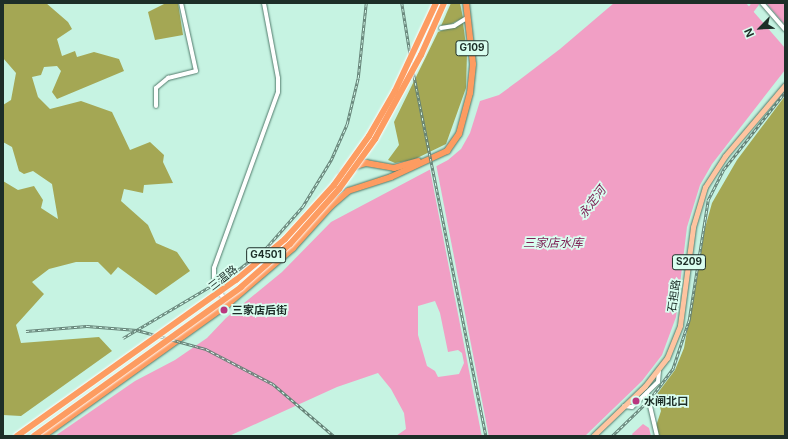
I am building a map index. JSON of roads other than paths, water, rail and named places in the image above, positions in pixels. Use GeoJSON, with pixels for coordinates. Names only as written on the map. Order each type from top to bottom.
{"type":"FeatureCollection","features":[{"type":"Feature","properties":{"kind":"highway"},"geometry":{"type":"LineString","coordinates":[[334,185],[369,136],[395,91],[436,3]]}},
{"type":"Feature","properties":{"kind":"highway","name":"G4501"},"geometry":{"type":"LineString","coordinates":[[34,436],[241,287],[290,244],[339,189],[375,139],[421,55],[444,3]]}},
{"type":"Feature","properties":{"kind":"highway","name":"三温路"},"geometry":{"type":"LineString","coordinates":[[43,436],[228,304],[293,248],[331,206],[348,191],[391,177],[447,151],[459,134],[470,93],[473,64],[466,3]]}},
{"type":"Feature","properties":{"kind":"highway","name":"三温路"},"geometry":{"type":"LineString","coordinates":[[17,436],[220,293],[285,239],[334,185],[353,167],[366,163],[394,168],[405,166],[446,148],[456,132],[470,93]]}},
{"type":"Feature","properties":{"kind":"highway","name":"G4501"},"geometry":{"type":"LineString","coordinates":[[79,393],[262,259]]}},
{"type":"Feature","properties":{"kind":"main road","name":"石担路"},"geometry":{"type":"LineString","coordinates":[[593,436],[659,371],[676,341],[680,325],[693,227],[705,187],[725,156],[785,85]]}},
{"type":"Feature","properties":{"kind":"street"},"geometry":{"type":"LineString","coordinates":[[156,106],[156,88],[168,78],[196,71],[181,3]]}},
{"type":"Feature","properties":{"kind":"street"},"geometry":{"type":"LineString","coordinates":[[228,304],[213,280],[214,268],[278,92],[278,78],[264,3]]}},
{"type":"Feature","properties":{"kind":"street"},"geometry":{"type":"LineString","coordinates":[[762,3],[785,29]]}},
{"type":"Feature","properties":{"kind":"street"},"geometry":{"type":"LineString","coordinates":[[441,28],[454,26],[467,18]]}},
{"type":"Feature","properties":{"kind":"street"},"geometry":{"type":"LineString","coordinates":[[624,406],[632,407],[658,382],[659,371]]}},
{"type":"Feature","properties":{"kind":"street"},"geometry":{"type":"LineString","coordinates":[[647,393],[656,436]]}},
{"type":"Feature","properties":{"kind":"water","name":"三家店水库"},"geometry":{"type":"Polygon","coordinates":[[[614,3],[746,3],[785,48],[785,70],[712,164],[700,185],[687,227],[676,317],[662,355],[642,381],[585,436],[396,436],[406,429],[404,413],[391,389],[378,373],[337,387],[229,436],[55,436],[135,381],[175,360],[207,338],[226,318],[282,272],[331,222],[448,160],[461,149],[470,133],[480,101],[499,95],[560,49],[614,3]],[[435,301],[418,306],[418,335],[427,366],[435,371],[438,377],[459,374],[464,363],[462,353],[458,350],[448,352],[440,313],[435,301]]]}},
{"type":"Feature","properties":{"kind":"water"},"geometry":{"type":"Polygon","coordinates":[[[766,3],[785,3],[785,25],[766,3]]]}},
{"type":"Feature","properties":{"kind":"water"},"geometry":{"type":"Polygon","coordinates":[[[643,424],[649,428],[651,436],[633,436],[632,434],[643,424]]]}},
{"type":"Feature","properties":{"kind":"waterway","name":"永定河"},"geometry":{"type":"LineString","coordinates":[[745,16],[755,3]]}},
{"type":"Feature","properties":{"kind":"railway"},"geometry":{"type":"LineString","coordinates":[[123,338],[238,270],[266,248],[303,206],[331,160],[347,124],[358,78],[366,3]]}},
{"type":"Feature","properties":{"kind":"railway"},"geometry":{"type":"LineString","coordinates":[[402,3],[412,65],[486,436]]}},
{"type":"Feature","properties":{"kind":"railway"},"geometry":{"type":"LineString","coordinates":[[612,436],[650,399],[673,368],[689,320],[708,200],[724,169],[785,92]]}},
{"type":"Feature","properties":{"kind":"railway"},"geometry":{"type":"LineString","coordinates":[[26,331],[87,326],[137,330],[206,349],[273,384],[334,436]]}},
{"type":"Feature","properties":{"kind":"place","name":"三家店后街"},"geometry":{"type":"Point","coordinates":[224,310]}},
{"type":"Feature","properties":{"kind":"place","name":"水闸北口"},"geometry":{"type":"Point","coordinates":[636,401]}}]}
